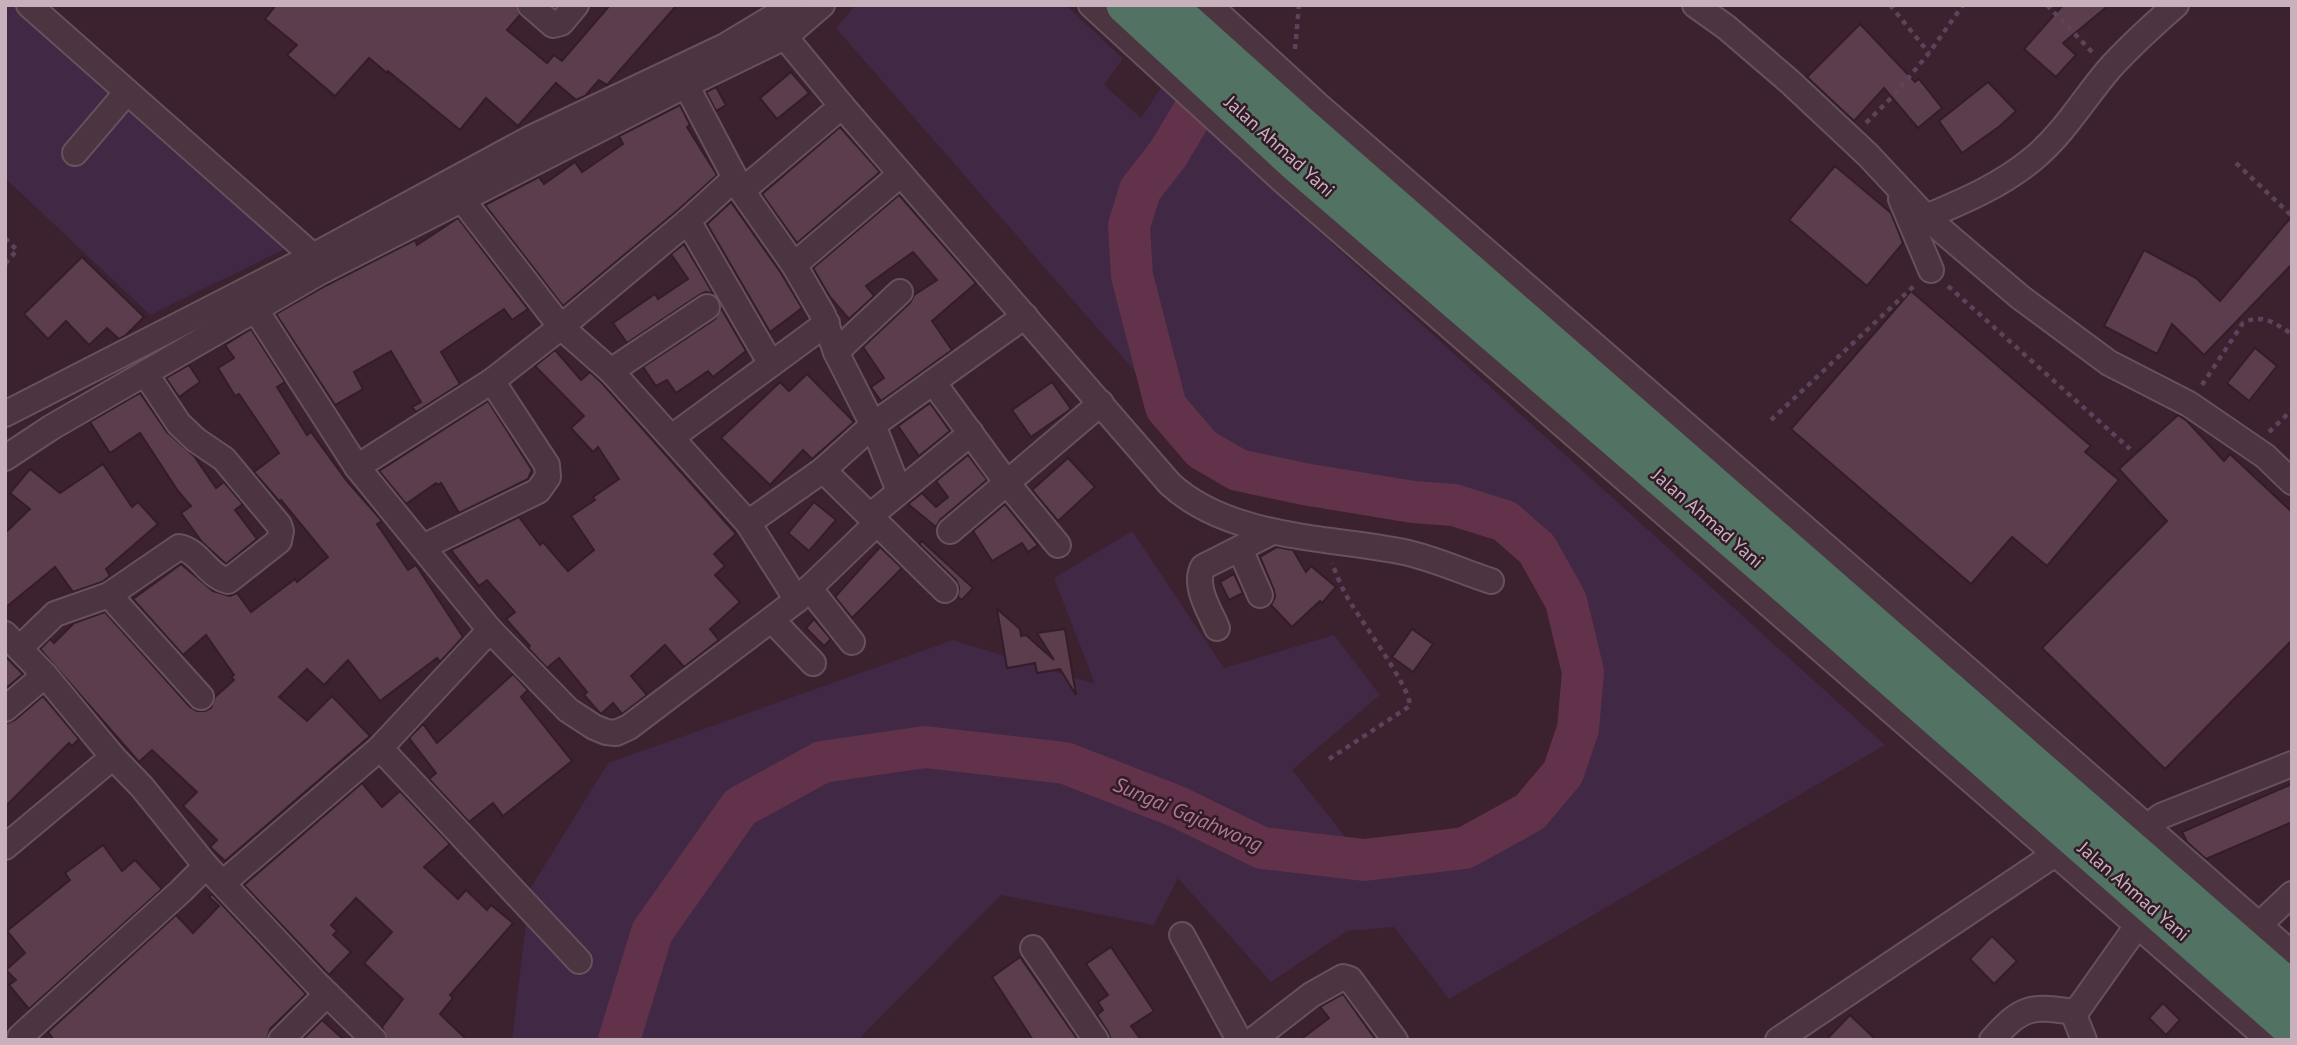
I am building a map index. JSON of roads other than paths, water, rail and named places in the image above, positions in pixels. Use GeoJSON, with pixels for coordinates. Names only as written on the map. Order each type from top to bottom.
{"type":"FeatureCollection","features":[{"type":"Feature","properties":{"kind":"highway","name":"Jalan Ahmad Yani"},"geometry":{"type":"LineString","coordinates":[[1167,5],[1284,116],[1938,699],[2292,1029]]}},
{"type":"Feature","properties":{"kind":"highway","name":"Jalan Ahmad Yani"},"geometry":{"type":"LineString","coordinates":[[1107,9],[1284,116]]}},
{"type":"Feature","properties":{"kind":"highway","name":"Jalan Ahmad Yani"},"geometry":{"type":"LineString","coordinates":[[1284,116],[1289,172],[1801,579]]}},
{"type":"Feature","properties":{"kind":"highway","name":"Jalan Ahmad Yani"},"geometry":{"type":"LineString","coordinates":[[1938,699],[2292,990]]}},
{"type":"Feature","properties":{"kind":"street"},"geometry":{"type":"LineString","coordinates":[[29,5],[316,264]]}},
{"type":"Feature","properties":{"kind":"street"},"geometry":{"type":"LineString","coordinates":[[530,5],[553,25],[561,23],[576,5]]}},
{"type":"Feature","properties":{"kind":"street"},"geometry":{"type":"LineString","coordinates":[[455,191],[529,139],[725,46],[793,5]]}},
{"type":"Feature","properties":{"kind":"street"},"geometry":{"type":"LineString","coordinates":[[5,458],[38,416],[147,360],[316,264],[455,191],[785,37],[822,5]]}},
{"type":"Feature","properties":{"kind":"street"},"geometry":{"type":"LineString","coordinates":[[1209,5],[1284,116]]}},
{"type":"Feature","properties":{"kind":"street"},"geometry":{"type":"LineString","coordinates":[[1695,5],[1726,27],[1778,72],[1894,182],[1926,217],[2020,297],[2109,363],[2189,404],[2254,448],[2292,482]]}},
{"type":"Feature","properties":{"kind":"street"},"geometry":{"type":"LineString","coordinates":[[1926,217],[1976,196],[2033,159],[2063,130],[2109,69],[2145,31],[2176,5]]}},
{"type":"Feature","properties":{"kind":"street"},"geometry":{"type":"LineString","coordinates":[[785,37],[1170,484],[1186,498],[1203,508],[1272,533],[1407,553],[1491,581]]}},
{"type":"Feature","properties":{"kind":"street"},"geometry":{"type":"LineString","coordinates":[[686,85],[739,185],[794,265],[827,323],[836,352],[873,425],[899,491]]}},
{"type":"Feature","properties":{"kind":"street"},"geometry":{"type":"LineString","coordinates":[[75,153],[128,92]]}},
{"type":"Feature","properties":{"kind":"street"},"geometry":{"type":"LineString","coordinates":[[357,467],[492,381],[688,221],[842,106]]}},
{"type":"Feature","properties":{"kind":"street"},"geometry":{"type":"LineString","coordinates":[[794,265],[901,174]]}},
{"type":"Feature","properties":{"kind":"street"},"geometry":{"type":"LineString","coordinates":[[1894,182],[1931,270]]}},
{"type":"Feature","properties":{"kind":"street"},"geometry":{"type":"LineString","coordinates":[[455,191],[561,327],[611,371],[672,437],[748,523],[803,594],[852,642]]}},
{"type":"Feature","properties":{"kind":"street"},"geometry":{"type":"LineString","coordinates":[[688,221],[771,364]]}},
{"type":"Feature","properties":{"kind":"street"},"geometry":{"type":"LineString","coordinates":[[836,352],[900,292]]}},
{"type":"Feature","properties":{"kind":"street"},"geometry":{"type":"LineString","coordinates":[[252,300],[357,467],[490,630],[568,710],[594,727],[616,733],[629,727],[803,594],[899,491],[971,433]]}},
{"type":"Feature","properties":{"kind":"street"},"geometry":{"type":"LineString","coordinates":[[611,371],[707,307]]}},
{"type":"Feature","properties":{"kind":"street"},"geometry":{"type":"LineString","coordinates":[[748,523],[823,470],[873,425],[1026,316]]}},
{"type":"Feature","properties":{"kind":"street"},"geometry":{"type":"LineString","coordinates":[[672,437],[827,323]]}},
{"type":"Feature","properties":{"kind":"street"},"geometry":{"type":"LineString","coordinates":[[147,360],[179,424],[196,440],[224,459],[279,525],[279,541],[228,581],[217,579],[199,558],[189,550],[179,547],[109,595],[55,614],[12,641],[45,675],[214,874],[374,1040]]}},
{"type":"Feature","properties":{"kind":"street"},"geometry":{"type":"LineString","coordinates":[[5,414],[38,416],[104,380]]}},
{"type":"Feature","properties":{"kind":"street"},"geometry":{"type":"LineString","coordinates":[[423,547],[538,491],[548,477],[547,465],[492,381]]}},
{"type":"Feature","properties":{"kind":"street"},"geometry":{"type":"LineString","coordinates":[[933,382],[1007,483],[1058,545]]}},
{"type":"Feature","properties":{"kind":"street"},"geometry":{"type":"LineString","coordinates":[[950,531],[1101,403]]}},
{"type":"Feature","properties":{"kind":"street"},"geometry":{"type":"LineString","coordinates":[[823,470],[945,590]]}},
{"type":"Feature","properties":{"kind":"street"},"geometry":{"type":"LineString","coordinates":[[1217,628],[1201,588],[1203,567],[1272,533]]}},
{"type":"Feature","properties":{"kind":"street"},"geometry":{"type":"LineString","coordinates":[[1240,549],[1260,595]]}},
{"type":"Feature","properties":{"kind":"street"},"geometry":{"type":"LineString","coordinates":[[1801,579],[1938,699],[2147,827],[2292,954]]}},
{"type":"Feature","properties":{"kind":"street"},"geometry":{"type":"LineString","coordinates":[[109,595],[201,697]]}},
{"type":"Feature","properties":{"kind":"street"},"geometry":{"type":"LineString","coordinates":[[772,620],[813,663]]}},
{"type":"Feature","properties":{"kind":"street"},"geometry":{"type":"LineString","coordinates":[[16,1033],[181,891],[214,874],[380,748],[490,630]]}},
{"type":"Feature","properties":{"kind":"street"},"geometry":{"type":"LineString","coordinates":[[5,709],[45,675]]}},
{"type":"Feature","properties":{"kind":"street"},"geometry":{"type":"LineString","coordinates":[[1938,699],[2055,854],[2269,1040]]}},
{"type":"Feature","properties":{"kind":"street"},"geometry":{"type":"LineString","coordinates":[[380,748],[579,961]]}},
{"type":"Feature","properties":{"kind":"street"},"geometry":{"type":"LineString","coordinates":[[5,847],[113,757]]}},
{"type":"Feature","properties":{"kind":"street"},"geometry":{"type":"LineString","coordinates":[[2147,827],[2161,816],[2292,764]]}},
{"type":"Feature","properties":{"kind":"street"},"geometry":{"type":"LineString","coordinates":[[1778,1040],[2055,854]]}},
{"type":"Feature","properties":{"kind":"street"},"geometry":{"type":"LineString","coordinates":[[2259,925],[2292,894]]}},
{"type":"Feature","properties":{"kind":"street"},"geometry":{"type":"LineString","coordinates":[[2084,1040],[2076,1020],[2076,1012],[2137,926]]}},
{"type":"Feature","properties":{"kind":"street"},"geometry":{"type":"LineString","coordinates":[[1182,935],[1239,1040]]}},
{"type":"Feature","properties":{"kind":"street"},"geometry":{"type":"LineString","coordinates":[[1033,948],[1096,1040]]}},
{"type":"Feature","properties":{"kind":"street"},"geometry":{"type":"LineString","coordinates":[[1253,1040],[1311,995],[1343,978],[1350,979],[1395,1040]]}},
{"type":"Feature","properties":{"kind":"street"},"geometry":{"type":"LineString","coordinates":[[281,1040],[327,994]]}},
{"type":"Feature","properties":{"kind":"street"},"geometry":{"type":"LineString","coordinates":[[1992,1040],[2004,1027],[2029,1009],[2043,1007],[2076,1012]]}},
{"type":"Feature","properties":{"kind":"waterway","name":"Sungai Gajahwong"},"geometry":{"type":"LineString","coordinates":[[619,1040],[652,932],[740,807],[822,762],[925,747],[1065,763],[1178,807],[1262,848],[1364,860],[1465,848],[1530,812],[1563,773],[1578,729],[1583,672],[1566,601],[1537,549],[1505,521],[1454,505],[1413,502],[1238,470],[1202,449],[1166,407],[1132,276],[1129,226],[1140,190],[1168,154],[1222,64]]}}]}
